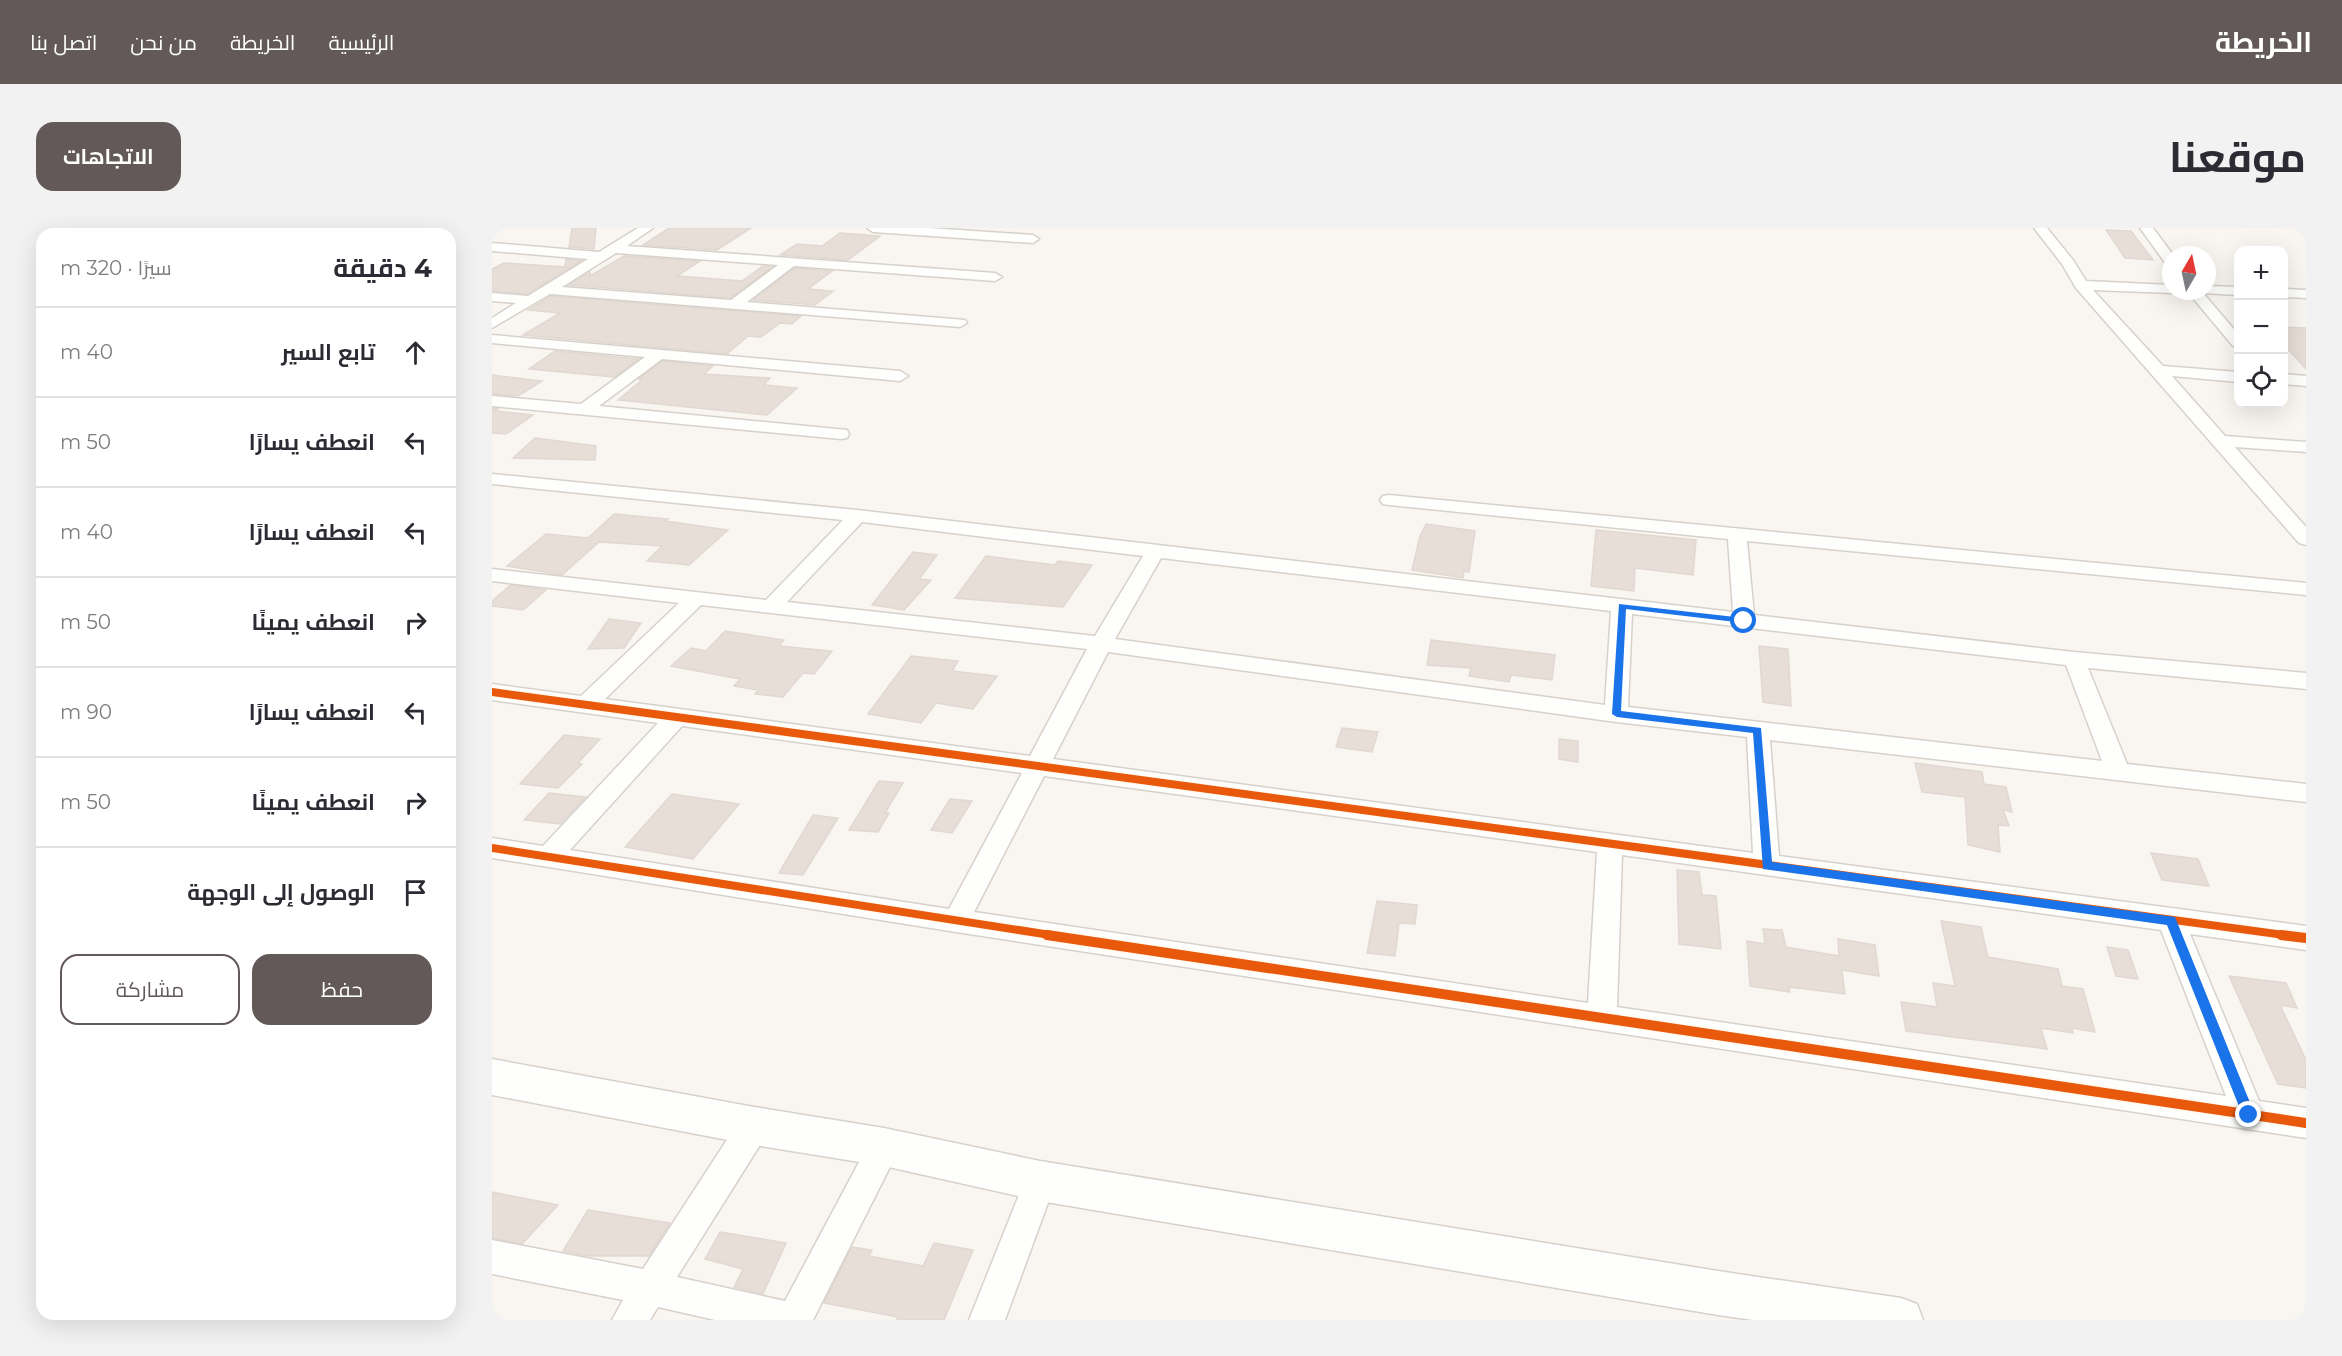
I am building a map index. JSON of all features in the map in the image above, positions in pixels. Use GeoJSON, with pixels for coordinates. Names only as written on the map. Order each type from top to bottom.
{"type":"FeatureCollection","features":[{"type":"Feature","properties":{"kind":"street"},"geometry":{"type":"LineString","coordinates":[[492,324],[647,228]]}},
{"type":"Feature","properties":{"kind":"street"},"geometry":{"type":"LineString","coordinates":[[873,228],[1033,239]]}},
{"type":"Feature","properties":{"kind":"street"},"geometry":{"type":"LineString","coordinates":[[2040,228],[2068,262],[2080,285],[2306,539]]}},
{"type":"Feature","properties":{"kind":"street"},"geometry":{"type":"LineString","coordinates":[[2146,228],[2162,249]]}},
{"type":"Feature","properties":{"kind":"street"},"geometry":{"type":"LineString","coordinates":[[492,247],[791,262],[995,277]]}},
{"type":"Feature","properties":{"kind":"street"},"geometry":{"type":"LineString","coordinates":[[734,305],[791,262]]}},
{"type":"Feature","properties":{"kind":"street"},"geometry":{"type":"LineString","coordinates":[[2080,285],[2162,289]]}},
{"type":"Feature","properties":{"kind":"street"},"geometry":{"type":"LineString","coordinates":[[549,290],[960,322]]}},
{"type":"Feature","properties":{"kind":"street"},"geometry":{"type":"LineString","coordinates":[[2216,290],[2234,291]]}},
{"type":"Feature","properties":{"kind":"street"},"geometry":{"type":"LineString","coordinates":[[2288,293],[2306,294]]}},
{"type":"Feature","properties":{"kind":"street"},"geometry":{"type":"LineString","coordinates":[[492,297],[531,300]]}},
{"type":"Feature","properties":{"kind":"street"},"geometry":{"type":"LineString","coordinates":[[2202,300],[2234,338]]}},
{"type":"Feature","properties":{"kind":"street"},"geometry":{"type":"LineString","coordinates":[[492,339],[900,376]]}},
{"type":"Feature","properties":{"kind":"street"},"geometry":{"type":"LineString","coordinates":[[584,410],[659,354]]}},
{"type":"Feature","properties":{"kind":"street"},"geometry":{"type":"LineString","coordinates":[[2156,370],[2234,377]]}},
{"type":"Feature","properties":{"kind":"street"},"geometry":{"type":"LineString","coordinates":[[2288,379],[2306,381]]}},
{"type":"Feature","properties":{"kind":"street"},"geometry":{"type":"LineString","coordinates":[[492,401],[841,434]]}},
{"type":"Feature","properties":{"kind":"street"},"geometry":{"type":"LineString","coordinates":[[2220,441],[2306,447]]}},
{"type":"Feature","properties":{"kind":"street"},"geometry":{"type":"LineString","coordinates":[[492,479],[857,516],[2074,659],[2306,681]]}},
{"type":"Feature","properties":{"kind":"street"},"geometry":{"type":"LineString","coordinates":[[1389,500],[2306,589]]}},
{"type":"Feature","properties":{"kind":"street"},"geometry":{"type":"LineString","coordinates":[[2282,510],[2306,512]]}},
{"type":"Feature","properties":{"kind":"street"},"geometry":{"type":"LineString","coordinates":[[772,606],[857,516]]}},
{"type":"Feature","properties":{"kind":"street"},"geometry":{"type":"LineString","coordinates":[[1737,534],[1744,621]]}},
{"type":"Feature","properties":{"kind":"street"},"geometry":{"type":"LineString","coordinates":[[956,921],[1040,765],[1101,644],[1155,552]]}},
{"type":"Feature","properties":{"kind":"street"},"geometry":{"type":"LineString","coordinates":[[492,575],[1101,644],[1617,714],[2306,793]]}},
{"type":"Feature","properties":{"kind":"street"},"geometry":{"type":"LineString","coordinates":[[587,704],[697,597]]}},
{"type":"Feature","properties":{"kind":"street"},"geometry":{"type":"LineString","coordinates":[[1617,714],[1622,606]]}},
{"type":"Feature","properties":{"kind":"street"},"geometry":{"type":"LineString","coordinates":[[2074,659],[2118,772]]}},
{"type":"Feature","properties":{"kind":"street"},"geometry":{"type":"LineString","coordinates":[[492,692],[2306,938]]}},
{"type":"Feature","properties":{"kind":"street"},"geometry":{"type":"LineString","coordinates":[[548,857],[678,716]]}},
{"type":"Feature","properties":{"kind":"street"},"geometry":{"type":"LineString","coordinates":[[1758,730],[1767,866]]}},
{"type":"Feature","properties":{"kind":"street"},"geometry":{"type":"LineString","coordinates":[[1602,1017],[1610,845]]}},
{"type":"Feature","properties":{"kind":"street"},"geometry":{"type":"LineString","coordinates":[[492,848],[956,921],[2306,1123]]}},
{"type":"Feature","properties":{"kind":"street"},"geometry":{"type":"LineString","coordinates":[[2171,921],[2249,1115]]}},
{"type":"Feature","properties":{"kind":"street"},"geometry":{"type":"LineString","coordinates":[[494,1081],[885,1147],[1040,1181],[1719,1306],[1901,1320]]}},
{"type":"Feature","properties":{"kind":"street"},"geometry":{"type":"LineString","coordinates":[[630,1320],[754,1126]]}},
{"type":"Feature","properties":{"kind":"street"},"geometry":{"type":"LineString","coordinates":[[492,1257],[651,1288],[793,1320],[885,1147]]}},
{"type":"Feature","properties":{"kind":"street"},"geometry":{"type":"LineString","coordinates":[[987,1320],[1040,1181]]}},
{"type":"Feature","properties":{"kind":"building"},"geometry":{"type":"Polygon","coordinates":[[[572,228],[596,228],[594,249],[569,247],[572,228]]]}},
{"type":"Feature","properties":{"kind":"building"},"geometry":{"type":"Polygon","coordinates":[[[669,228],[751,228],[717,250],[643,245],[669,228]]]}},
{"type":"Feature","properties":{"kind":"building"},"geometry":{"type":"Polygon","coordinates":[[[2106,230],[2131,231],[2153,260],[2125,258],[2106,230]]]}},
{"type":"Feature","properties":{"kind":"building"},"geometry":{"type":"Polygon","coordinates":[[[840,233],[880,236],[848,260],[780,255],[797,244],[822,246],[840,233]]]}},
{"type":"Feature","properties":{"kind":"building"},"geometry":{"type":"Polygon","coordinates":[[[624,256],[700,261],[677,276],[742,281],[763,266],[772,267],[730,298],[569,285],[590,272],[590,276],[624,256]]]}},
{"type":"Feature","properties":{"kind":"building"},"geometry":{"type":"Polygon","coordinates":[[[566,259],[581,261],[527,294],[492,291],[492,269],[504,263],[565,267],[566,259]]]}},
{"type":"Feature","properties":{"kind":"building"},"geometry":{"type":"Polygon","coordinates":[[[795,268],[832,271],[808,289],[833,291],[815,305],[753,300],[795,268]]]}},
{"type":"Feature","properties":{"kind":"building"},"geometry":{"type":"Polygon","coordinates":[[[551,296],[801,316],[792,324],[780,323],[761,337],[748,336],[727,354],[523,335],[560,313],[528,310],[551,296]]]}},
{"type":"Feature","properties":{"kind":"building"},"geometry":{"type":"Polygon","coordinates":[[[2288,327],[2306,328],[2306,369],[2288,349],[2288,327]]]}},
{"type":"Feature","properties":{"kind":"building"},"geometry":{"type":"Polygon","coordinates":[[[555,351],[639,359],[614,377],[529,369],[555,351]]]}},
{"type":"Feature","properties":{"kind":"building"},"geometry":{"type":"Polygon","coordinates":[[[663,361],[713,366],[704,374],[770,378],[764,385],[797,388],[767,415],[618,400],[642,380],[638,379],[663,361]]]}},
{"type":"Feature","properties":{"kind":"building"},"geometry":{"type":"Polygon","coordinates":[[[492,375],[542,381],[518,396],[492,394],[492,375]]]}},
{"type":"Feature","properties":{"kind":"building"},"geometry":{"type":"Polygon","coordinates":[[[492,408],[498,409],[495,411],[533,415],[506,434],[492,433],[492,408]]]}},
{"type":"Feature","properties":{"kind":"building"},"geometry":{"type":"Polygon","coordinates":[[[535,438],[596,446],[595,460],[513,458],[535,438]]]}},
{"type":"Feature","properties":{"kind":"building"},"geometry":{"type":"Polygon","coordinates":[[[614,514],[668,519],[665,521],[728,530],[689,565],[647,561],[662,546],[599,542],[562,575],[507,566],[546,534],[588,538],[614,514]]]}},
{"type":"Feature","properties":{"kind":"building"},"geometry":{"type":"Polygon","coordinates":[[[1426,524],[1475,531],[1469,572],[1464,571],[1463,578],[1412,570],[1420,536],[1426,524]]]}},
{"type":"Feature","properties":{"kind":"building"},"geometry":{"type":"Polygon","coordinates":[[[1596,530],[1696,540],[1693,575],[1635,568],[1634,591],[1591,586],[1596,530]]]}},
{"type":"Feature","properties":{"kind":"building"},"geometry":{"type":"Polygon","coordinates":[[[913,552],[937,555],[919,579],[931,580],[904,610],[872,605],[913,552]]]}},
{"type":"Feature","properties":{"kind":"building"},"geometry":{"type":"Polygon","coordinates":[[[986,556],[1055,565],[1058,561],[1092,565],[1063,607],[955,598],[986,556]]]}},
{"type":"Feature","properties":{"kind":"building"},"geometry":{"type":"Polygon","coordinates":[[[511,585],[546,590],[523,610],[492,606],[492,601],[511,585]]]}},
{"type":"Feature","properties":{"kind":"building"},"geometry":{"type":"Polygon","coordinates":[[[609,619],[641,623],[624,648],[588,649],[609,619]]]}},
{"type":"Feature","properties":{"kind":"building"},"geometry":{"type":"Polygon","coordinates":[[[725,631],[784,640],[779,646],[832,651],[814,674],[803,673],[783,697],[755,694],[758,690],[734,686],[740,679],[671,666],[691,648],[706,651],[725,631]]]}},
{"type":"Feature","properties":{"kind":"building"},"geometry":{"type":"Polygon","coordinates":[[[1431,640],[1555,655],[1552,680],[1511,675],[1509,682],[1469,676],[1471,668],[1427,665],[1431,640]]]}},
{"type":"Feature","properties":{"kind":"building"},"geometry":{"type":"Polygon","coordinates":[[[1759,646],[1788,649],[1791,706],[1763,702],[1759,646]]]}},
{"type":"Feature","properties":{"kind":"building"},"geometry":{"type":"Polygon","coordinates":[[[911,656],[958,661],[952,671],[997,676],[973,709],[936,703],[921,723],[868,714],[911,656]]]}},
{"type":"Feature","properties":{"kind":"building"},"geometry":{"type":"Polygon","coordinates":[[[1342,728],[1378,732],[1372,752],[1336,747],[1342,728]]]}},
{"type":"Feature","properties":{"kind":"building"},"geometry":{"type":"Polygon","coordinates":[[[564,735],[600,739],[578,763],[582,764],[558,788],[520,784],[564,735]]]}},
{"type":"Feature","properties":{"kind":"building"},"geometry":{"type":"Polygon","coordinates":[[[1559,739],[1578,741],[1578,762],[1559,759],[1559,739]]]}},
{"type":"Feature","properties":{"kind":"building"},"geometry":{"type":"Polygon","coordinates":[[[1915,763],[1982,772],[1984,784],[2006,787],[2012,812],[2003,810],[2009,826],[1998,825],[2000,852],[1968,845],[1965,797],[1922,792],[1915,763]]]}},
{"type":"Feature","properties":{"kind":"building"},"geometry":{"type":"Polygon","coordinates":[[[879,781],[903,783],[885,813],[889,813],[878,832],[849,830],[879,781]]]}},
{"type":"Feature","properties":{"kind":"building"},"geometry":{"type":"Polygon","coordinates":[[[549,793],[586,797],[560,824],[524,820],[549,793]]]}},
{"type":"Feature","properties":{"kind":"building"},"geometry":{"type":"Polygon","coordinates":[[[672,794],[739,804],[693,859],[625,847],[672,794]]]}},
{"type":"Feature","properties":{"kind":"building"},"geometry":{"type":"Polygon","coordinates":[[[950,799],[972,801],[952,833],[931,830],[950,799]]]}},
{"type":"Feature","properties":{"kind":"building"},"geometry":{"type":"Polygon","coordinates":[[[813,815],[838,818],[803,875],[779,873],[813,815]]]}},
{"type":"Feature","properties":{"kind":"building"},"geometry":{"type":"Polygon","coordinates":[[[2151,853],[2198,859],[2209,886],[2162,880],[2151,853]]]}},
{"type":"Feature","properties":{"kind":"building"},"geometry":{"type":"Polygon","coordinates":[[[1677,870],[1699,872],[1702,895],[1716,896],[1721,949],[1679,944],[1677,870]]]}},
{"type":"Feature","properties":{"kind":"building"},"geometry":{"type":"Polygon","coordinates":[[[1377,901],[1417,905],[1415,924],[1399,923],[1395,956],[1367,953],[1377,901]]]}},
{"type":"Feature","properties":{"kind":"building"},"geometry":{"type":"Polygon","coordinates":[[[1941,921],[1981,927],[1988,957],[2058,969],[2062,986],[2083,989],[2095,1032],[2072,1028],[2073,1033],[2041,1028],[2047,1049],[1906,1031],[1901,1002],[1937,1007],[1933,983],[1955,986],[1941,921]]]}},
{"type":"Feature","properties":{"kind":"building"},"geometry":{"type":"Polygon","coordinates":[[[1763,929],[1782,930],[1786,947],[1839,956],[1838,939],[1875,945],[1879,976],[1842,970],[1845,994],[1789,987],[1790,992],[1750,986],[1747,941],[1765,944],[1763,929]]]}},
{"type":"Feature","properties":{"kind":"building"},"geometry":{"type":"Polygon","coordinates":[[[2107,947],[2128,950],[2138,979],[2116,976],[2107,947]]]}},
{"type":"Feature","properties":{"kind":"building"},"geometry":{"type":"Polygon","coordinates":[[[2229,976],[2286,983],[2297,1008],[2280,1005],[2306,1060],[2306,1088],[2278,1084],[2229,976]]]}},
{"type":"Feature","properties":{"kind":"building"},"geometry":{"type":"Polygon","coordinates":[[[492,1192],[558,1205],[522,1244],[492,1238],[492,1192]]]}},
{"type":"Feature","properties":{"kind":"building"},"geometry":{"type":"Polygon","coordinates":[[[588,1210],[670,1223],[649,1256],[587,1256],[563,1251],[588,1210]]]}},
{"type":"Feature","properties":{"kind":"building"},"geometry":{"type":"Polygon","coordinates":[[[720,1232],[786,1243],[763,1294],[734,1287],[743,1269],[705,1259],[720,1232]]]}},
{"type":"Feature","properties":{"kind":"building"},"geometry":{"type":"Polygon","coordinates":[[[934,1243],[973,1250],[944,1320],[897,1320],[898,1317],[824,1303],[852,1247],[872,1250],[869,1256],[923,1266],[934,1243]]]}},
{"type":"Feature","properties":{"kind":"cycle path"},"geometry":{"type":"LineString","coordinates":[[492,692],[2306,938]]}},
{"type":"Feature","properties":{"kind":"cycle path"},"geometry":{"type":"LineString","coordinates":[[492,848],[956,921],[2306,1123]]}},
{"type":"Feature","properties":{"kind":"route"},"geometry":{"type":"LineString","coordinates":[[1744,621],[1622,606],[1617,714],[1758,730],[1767,866],[2171,921],[2249,1115]]}}]}
